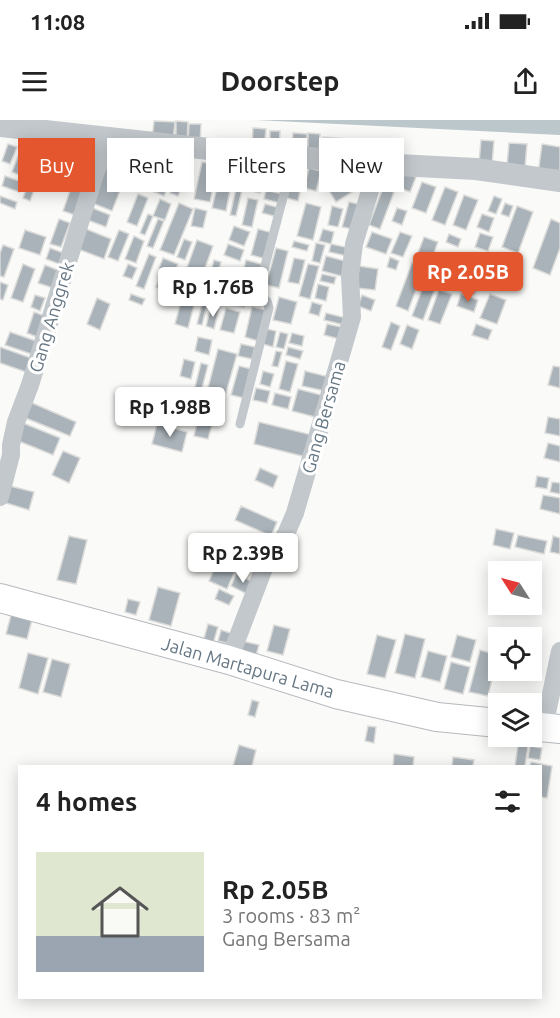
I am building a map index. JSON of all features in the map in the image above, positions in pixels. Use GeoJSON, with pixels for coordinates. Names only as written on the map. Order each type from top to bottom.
{"type":"FeatureCollection","features":[{"type":"Feature","properties":{"kind":"main road","name":"Jalan Martapura Lama"},"geometry":{"type":"LineString","coordinates":[[0,598],[229,660],[336,694],[427,715],[488,722]]}},
{"type":"Feature","properties":{"kind":"street"},"geometry":{"type":"LineString","coordinates":[[0,126],[206,148]]}},
{"type":"Feature","properties":{"kind":"street","name":"Gang Anggrek"},"geometry":{"type":"LineString","coordinates":[[0,497],[11,455],[16,422],[30,386],[106,138]]}},
{"type":"Feature","properties":{"kind":"street"},"geometry":{"type":"LineString","coordinates":[[404,166],[476,170],[560,181]]}},
{"type":"Feature","properties":{"kind":"street","name":"Gang Bersama"},"geometry":{"type":"LineString","coordinates":[[229,660],[264,568],[286,534],[298,502],[352,317],[350,276],[354,244],[370,192]]}},
{"type":"Feature","properties":{"kind":"street"},"geometry":{"type":"LineString","coordinates":[[545,727],[560,651]]}},
{"type":"Feature","properties":{"kind":"lane"},"geometry":{"type":"LineString","coordinates":[[240,423],[269,308],[267,301],[257,296],[284,192]]}},
{"type":"Feature","properties":{"kind":"shaded area"},"geometry":{"type":"Polygon","coordinates":[[[256,120],[560,120],[560,135],[256,120]]]}},
{"type":"Feature","properties":{"kind":"building"},"geometry":{"type":"Polygon","coordinates":[[[154,121],[175,122],[173,138],[152,138],[154,121]]]}},
{"type":"Feature","properties":{"kind":"building"},"geometry":{"type":"Polygon","coordinates":[[[176,121],[188,122],[187,138],[176,138],[176,121]]]}},
{"type":"Feature","properties":{"kind":"building"},"geometry":{"type":"Polygon","coordinates":[[[189,124],[201,124],[200,144],[194,144],[194,138],[188,138],[189,124]]]}},
{"type":"Feature","properties":{"kind":"building"},"geometry":{"type":"Polygon","coordinates":[[[253,128],[266,129],[265,138],[252,138],[253,128]]]}},
{"type":"Feature","properties":{"kind":"building"},"geometry":{"type":"Polygon","coordinates":[[[270,131],[280,131],[280,138],[270,138],[270,131]]]}},
{"type":"Feature","properties":{"kind":"building"},"geometry":{"type":"Polygon","coordinates":[[[293,133],[307,134],[307,138],[293,138],[293,133]]]}},
{"type":"Feature","properties":{"kind":"building"},"geometry":{"type":"Polygon","coordinates":[[[308,133],[320,134],[319,152],[308,152],[308,133]]]}},
{"type":"Feature","properties":{"kind":"building"},"geometry":{"type":"Polygon","coordinates":[[[481,140],[494,141],[492,164],[479,163],[481,140]]]}},
{"type":"Feature","properties":{"kind":"building"},"geometry":{"type":"Polygon","coordinates":[[[509,143],[527,144],[525,167],[507,165],[509,143]]]}},
{"type":"Feature","properties":{"kind":"building"},"geometry":{"type":"Polygon","coordinates":[[[8,144],[17,147],[10,164],[2,161],[8,144]]]}},
{"type":"Feature","properties":{"kind":"building"},"geometry":{"type":"Polygon","coordinates":[[[542,144],[560,147],[560,176],[538,174],[542,144]]]}},
{"type":"Feature","properties":{"kind":"building"},"geometry":{"type":"Polygon","coordinates":[[[18,156],[18,174],[12,172],[18,156]]]}},
{"type":"Feature","properties":{"kind":"building"},"geometry":{"type":"Polygon","coordinates":[[[202,162],[206,163],[206,192],[212,192],[210,202],[194,199],[202,162]]]}},
{"type":"Feature","properties":{"kind":"building"},"geometry":{"type":"Polygon","coordinates":[[[107,165],[107,192],[120,192],[112,211],[92,203],[107,165]]]}},
{"type":"Feature","properties":{"kind":"building"},"geometry":{"type":"Polygon","coordinates":[[[309,168],[319,170],[316,191],[307,189],[309,168]]]}},
{"type":"Feature","properties":{"kind":"building"},"geometry":{"type":"Polygon","coordinates":[[[404,173],[416,177],[410,192],[404,190],[404,173]]]}},
{"type":"Feature","properties":{"kind":"building"},"geometry":{"type":"Polygon","coordinates":[[[5,176],[18,181],[18,192],[2,186],[5,176]]]}},
{"type":"Feature","properties":{"kind":"building"},"geometry":{"type":"Polygon","coordinates":[[[422,182],[436,187],[426,213],[412,208],[422,182]]]}},
{"type":"Feature","properties":{"kind":"building"},"geometry":{"type":"Polygon","coordinates":[[[445,187],[458,192],[445,225],[432,220],[445,187]]]}},
{"type":"Feature","properties":{"kind":"building"},"geometry":{"type":"Polygon","coordinates":[[[25,192],[33,192],[30,201],[23,198],[25,192]]]}},
{"type":"Feature","properties":{"kind":"building"},"geometry":{"type":"Polygon","coordinates":[[[70,192],[83,192],[75,215],[63,211],[70,192]]]}},
{"type":"Feature","properties":{"kind":"building"},"geometry":{"type":"Polygon","coordinates":[[[170,192],[180,192],[178,196],[170,192]]]}},
{"type":"Feature","properties":{"kind":"building"},"geometry":{"type":"Polygon","coordinates":[[[216,192],[230,192],[226,211],[212,208],[216,192]]]}},
{"type":"Feature","properties":{"kind":"building"},"geometry":{"type":"Polygon","coordinates":[[[235,192],[242,192],[236,216],[230,215],[235,192]]]}},
{"type":"Feature","properties":{"kind":"building"},"geometry":{"type":"Polygon","coordinates":[[[266,192],[282,194],[280,203],[264,199],[266,192]]]}},
{"type":"Feature","properties":{"kind":"building"},"geometry":{"type":"Polygon","coordinates":[[[288,192],[300,192],[298,201],[287,198],[288,192]]]}},
{"type":"Feature","properties":{"kind":"building"},"geometry":{"type":"Polygon","coordinates":[[[330,192],[352,192],[336,202],[330,192]]]}},
{"type":"Feature","properties":{"kind":"building"},"geometry":{"type":"Polygon","coordinates":[[[381,192],[394,192],[380,229],[369,225],[381,192]]]}},
{"type":"Feature","properties":{"kind":"building"},"geometry":{"type":"Polygon","coordinates":[[[138,194],[148,198],[137,226],[127,222],[138,194]]]}},
{"type":"Feature","properties":{"kind":"building"},"geometry":{"type":"Polygon","coordinates":[[[464,195],[478,200],[466,230],[453,225],[464,195]]]}},
{"type":"Feature","properties":{"kind":"building"},"geometry":{"type":"Polygon","coordinates":[[[0,196],[17,202],[15,209],[0,203],[0,196]]]}},
{"type":"Feature","properties":{"kind":"building"},"geometry":{"type":"Polygon","coordinates":[[[494,196],[502,199],[496,214],[488,211],[494,196]]]}},
{"type":"Feature","properties":{"kind":"building"},"geometry":{"type":"Polygon","coordinates":[[[248,198],[258,200],[252,227],[242,225],[248,198]]]}},
{"type":"Feature","properties":{"kind":"building"},"geometry":{"type":"Polygon","coordinates":[[[160,199],[171,204],[165,220],[153,216],[160,199]]]}},
{"type":"Feature","properties":{"kind":"building"},"geometry":{"type":"Polygon","coordinates":[[[349,202],[358,204],[352,229],[342,227],[349,202]]]}},
{"type":"Feature","properties":{"kind":"building"},"geometry":{"type":"Polygon","coordinates":[[[179,203],[193,209],[174,255],[160,250],[179,203]]]}},
{"type":"Feature","properties":{"kind":"building"},"geometry":{"type":"Polygon","coordinates":[[[306,203],[321,207],[313,240],[297,236],[306,203]]]}},
{"type":"Feature","properties":{"kind":"building"},"geometry":{"type":"Polygon","coordinates":[[[505,203],[513,206],[509,217],[501,214],[505,203]]]}},
{"type":"Feature","properties":{"kind":"building"},"geometry":{"type":"Polygon","coordinates":[[[265,204],[280,208],[278,217],[262,213],[265,204]]]}},
{"type":"Feature","properties":{"kind":"building"},"geometry":{"type":"Polygon","coordinates":[[[332,206],[343,209],[338,227],[328,225],[332,206]]]}},
{"type":"Feature","properties":{"kind":"building"},"geometry":{"type":"Polygon","coordinates":[[[517,206],[533,212],[518,253],[502,247],[517,206]]]}},
{"type":"Feature","properties":{"kind":"building"},"geometry":{"type":"Polygon","coordinates":[[[90,207],[110,215],[106,227],[85,219],[90,207]]]}},
{"type":"Feature","properties":{"kind":"building"},"geometry":{"type":"Polygon","coordinates":[[[195,208],[207,211],[203,228],[191,226],[195,208]]]}},
{"type":"Feature","properties":{"kind":"building"},"geometry":{"type":"Polygon","coordinates":[[[397,208],[407,211],[402,225],[392,221],[397,208]]]}},
{"type":"Feature","properties":{"kind":"building"},"geometry":{"type":"Polygon","coordinates":[[[148,214],[153,216],[145,235],[140,233],[148,214]]]}},
{"type":"Feature","properties":{"kind":"building"},"geometry":{"type":"Polygon","coordinates":[[[482,214],[494,218],[489,232],[477,227],[482,214]]]}},
{"type":"Feature","properties":{"kind":"building"},"geometry":{"type":"Polygon","coordinates":[[[59,219],[70,223],[61,247],[50,244],[59,219]]]}},
{"type":"Feature","properties":{"kind":"building"},"geometry":{"type":"Polygon","coordinates":[[[158,219],[164,221],[153,248],[147,246],[158,219]]]}},
{"type":"Feature","properties":{"kind":"building"},"geometry":{"type":"Polygon","coordinates":[[[551,219],[560,223],[560,248],[550,275],[533,268],[551,219]]]}},
{"type":"Feature","properties":{"kind":"building"},"geometry":{"type":"Polygon","coordinates":[[[234,226],[250,232],[244,246],[229,240],[234,226]]]}},
{"type":"Feature","properties":{"kind":"building"},"geometry":{"type":"Polygon","coordinates":[[[86,229],[111,239],[104,259],[78,249],[86,229]]]}},
{"type":"Feature","properties":{"kind":"building"},"geometry":{"type":"Polygon","coordinates":[[[258,229],[273,233],[266,259],[251,255],[258,229]]]}},
{"type":"Feature","properties":{"kind":"building"},"geometry":{"type":"Polygon","coordinates":[[[323,229],[334,232],[331,244],[319,241],[323,229]]]}},
{"type":"Feature","properties":{"kind":"building"},"geometry":{"type":"Polygon","coordinates":[[[25,230],[46,237],[40,255],[19,248],[25,230]]]}},
{"type":"Feature","properties":{"kind":"building"},"geometry":{"type":"Polygon","coordinates":[[[119,230],[129,234],[118,261],[108,257],[119,230]]]}},
{"type":"Feature","properties":{"kind":"building"},"geometry":{"type":"Polygon","coordinates":[[[372,232],[392,239],[386,254],[366,247],[372,232]]]}},
{"type":"Feature","properties":{"kind":"building"},"geometry":{"type":"Polygon","coordinates":[[[400,232],[412,236],[403,257],[391,253],[400,232]]]}},
{"type":"Feature","properties":{"kind":"building"},"geometry":{"type":"Polygon","coordinates":[[[480,233],[493,237],[488,251],[475,247],[480,233]]]}},
{"type":"Feature","properties":{"kind":"building"},"geometry":{"type":"Polygon","coordinates":[[[449,234],[461,239],[458,247],[446,242],[449,234]]]}},
{"type":"Feature","properties":{"kind":"building"},"geometry":{"type":"Polygon","coordinates":[[[134,236],[144,241],[136,263],[125,259],[134,236]]]}},
{"type":"Feature","properties":{"kind":"building"},"geometry":{"type":"Polygon","coordinates":[[[424,237],[438,242],[432,258],[418,253],[424,237]]]}},
{"type":"Feature","properties":{"kind":"building"},"geometry":{"type":"Polygon","coordinates":[[[184,239],[192,242],[185,260],[177,257],[184,239]]]}},
{"type":"Feature","properties":{"kind":"building"},"geometry":{"type":"Polygon","coordinates":[[[197,240],[213,246],[201,279],[185,273],[197,240]]]}},
{"type":"Feature","properties":{"kind":"building"},"geometry":{"type":"Polygon","coordinates":[[[294,241],[309,245],[307,251],[292,247],[294,241]]]}},
{"type":"Feature","properties":{"kind":"building"},"geometry":{"type":"Polygon","coordinates":[[[316,243],[325,245],[320,263],[312,261],[316,243]]]}},
{"type":"Feature","properties":{"kind":"building"},"geometry":{"type":"Polygon","coordinates":[[[228,244],[244,250],[240,261],[224,255],[228,244]]]}},
{"type":"Feature","properties":{"kind":"building"},"geometry":{"type":"Polygon","coordinates":[[[331,244],[350,248],[347,256],[329,252],[331,244]]]}},
{"type":"Feature","properties":{"kind":"building"},"geometry":{"type":"Polygon","coordinates":[[[3,245],[14,249],[4,277],[0,276],[0,253],[3,245]]]}},
{"type":"Feature","properties":{"kind":"building"},"geometry":{"type":"Polygon","coordinates":[[[50,248],[66,254],[62,265],[46,259],[50,248]]]}},
{"type":"Feature","properties":{"kind":"building"},"geometry":{"type":"Polygon","coordinates":[[[276,248],[288,251],[279,288],[266,285],[276,248]]]}},
{"type":"Feature","properties":{"kind":"building"},"geometry":{"type":"Polygon","coordinates":[[[149,254],[156,257],[144,289],[136,286],[149,254]]]}},
{"type":"Feature","properties":{"kind":"building"},"geometry":{"type":"Polygon","coordinates":[[[326,256],[349,262],[345,277],[322,271],[326,256]]]}},
{"type":"Feature","properties":{"kind":"building"},"geometry":{"type":"Polygon","coordinates":[[[390,257],[399,261],[396,270],[387,267],[390,257]]]}},
{"type":"Feature","properties":{"kind":"building"},"geometry":{"type":"Polygon","coordinates":[[[449,257],[464,262],[454,287],[439,282],[449,257]]]}},
{"type":"Feature","properties":{"kind":"building"},"geometry":{"type":"Polygon","coordinates":[[[163,258],[178,264],[174,274],[159,268],[163,258]]]}},
{"type":"Feature","properties":{"kind":"building"},"geometry":{"type":"Polygon","coordinates":[[[294,258],[305,260],[299,284],[288,282],[294,258]]]}},
{"type":"Feature","properties":{"kind":"building"},"geometry":{"type":"Polygon","coordinates":[[[214,260],[221,262],[214,288],[207,286],[214,260]]]}},
{"type":"Feature","properties":{"kind":"building"},"geometry":{"type":"Polygon","coordinates":[[[246,260],[265,265],[262,277],[243,272],[246,260]]]}},
{"type":"Feature","properties":{"kind":"building"},"geometry":{"type":"Polygon","coordinates":[[[497,260],[508,264],[501,283],[490,279],[497,260]]]}},
{"type":"Feature","properties":{"kind":"building"},"geometry":{"type":"Polygon","coordinates":[[[412,263],[424,268],[408,311],[396,306],[412,263]]]}},
{"type":"Feature","properties":{"kind":"building"},"geometry":{"type":"Polygon","coordinates":[[[23,264],[35,269],[23,302],[11,298],[23,264]]]}},
{"type":"Feature","properties":{"kind":"building"},"geometry":{"type":"Polygon","coordinates":[[[128,264],[137,268],[132,279],[123,276],[128,264]]]}},
{"type":"Feature","properties":{"kind":"building"},"geometry":{"type":"Polygon","coordinates":[[[308,264],[319,266],[310,299],[299,296],[308,264]]]}},
{"type":"Feature","properties":{"kind":"building"},"geometry":{"type":"Polygon","coordinates":[[[45,265],[60,271],[53,288],[38,283],[45,265]]]}},
{"type":"Feature","properties":{"kind":"building"},"geometry":{"type":"Polygon","coordinates":[[[359,266],[378,269],[375,290],[356,288],[359,266]]]}},
{"type":"Feature","properties":{"kind":"building"},"geometry":{"type":"Polygon","coordinates":[[[322,274],[336,277],[334,284],[320,281],[322,274]]]}},
{"type":"Feature","properties":{"kind":"building"},"geometry":{"type":"Polygon","coordinates":[[[469,275],[480,279],[474,294],[464,290],[469,275]]]}},
{"type":"Feature","properties":{"kind":"building"},"geometry":{"type":"Polygon","coordinates":[[[160,278],[169,281],[165,291],[156,287],[160,278]]]}},
{"type":"Feature","properties":{"kind":"building"},"geometry":{"type":"Polygon","coordinates":[[[0,282],[8,285],[3,300],[0,299],[0,282]]]}},
{"type":"Feature","properties":{"kind":"building"},"geometry":{"type":"Polygon","coordinates":[[[425,282],[436,286],[423,320],[412,316],[425,282]]]}},
{"type":"Feature","properties":{"kind":"building"},"geometry":{"type":"Polygon","coordinates":[[[318,284],[329,287],[326,301],[315,298],[318,284]]]}},
{"type":"Feature","properties":{"kind":"building"},"geometry":{"type":"Polygon","coordinates":[[[214,288],[224,290],[221,300],[211,298],[214,288]]]}},
{"type":"Feature","properties":{"kind":"building"},"geometry":{"type":"Polygon","coordinates":[[[184,290],[197,294],[188,328],[175,324],[184,290]]]}},
{"type":"Feature","properties":{"kind":"building"},"geometry":{"type":"Polygon","coordinates":[[[234,290],[248,293],[244,307],[230,304],[234,290]]]}},
{"type":"Feature","properties":{"kind":"building"},"geometry":{"type":"Polygon","coordinates":[[[439,290],[452,294],[440,324],[428,320],[439,290]]]}},
{"type":"Feature","properties":{"kind":"building"},"geometry":{"type":"Polygon","coordinates":[[[131,294],[145,299],[142,305],[129,300],[131,294]]]}},
{"type":"Feature","properties":{"kind":"building"},"geometry":{"type":"Polygon","coordinates":[[[461,294],[478,300],[474,312],[457,306],[461,294]]]}},
{"type":"Feature","properties":{"kind":"building"},"geometry":{"type":"Polygon","coordinates":[[[490,294],[506,300],[497,324],[480,318],[490,294]]]}},
{"type":"Feature","properties":{"kind":"building"},"geometry":{"type":"Polygon","coordinates":[[[35,295],[45,298],[40,311],[31,307],[35,295]]]}},
{"type":"Feature","properties":{"kind":"building"},"geometry":{"type":"Polygon","coordinates":[[[362,295],[375,300],[371,311],[358,306],[362,295]]]}},
{"type":"Feature","properties":{"kind":"building"},"geometry":{"type":"Polygon","coordinates":[[[204,296],[209,297],[202,325],[197,324],[204,296]]]}},
{"type":"Feature","properties":{"kind":"building"},"geometry":{"type":"Polygon","coordinates":[[[279,297],[297,302],[291,324],[273,320],[279,297]]]}},
{"type":"Feature","properties":{"kind":"building"},"geometry":{"type":"Polygon","coordinates":[[[97,298],[110,304],[100,330],[87,324],[97,298]]]}},
{"type":"Feature","properties":{"kind":"building"},"geometry":{"type":"Polygon","coordinates":[[[312,302],[322,305],[319,316],[309,313],[312,302]]]}},
{"type":"Feature","properties":{"kind":"building"},"geometry":{"type":"Polygon","coordinates":[[[211,307],[219,309],[214,329],[206,326],[211,307]]]}},
{"type":"Feature","properties":{"kind":"building"},"geometry":{"type":"Polygon","coordinates":[[[252,307],[266,310],[258,341],[245,337],[252,307]]]}},
{"type":"Feature","properties":{"kind":"building"},"geometry":{"type":"Polygon","coordinates":[[[226,308],[240,312],[234,333],[220,330],[226,308]]]}},
{"type":"Feature","properties":{"kind":"building"},"geometry":{"type":"Polygon","coordinates":[[[34,312],[45,316],[37,337],[27,333],[34,312]]]}},
{"type":"Feature","properties":{"kind":"building"},"geometry":{"type":"Polygon","coordinates":[[[326,313],[346,318],[344,325],[324,320],[326,313]]]}},
{"type":"Feature","properties":{"kind":"building"},"geometry":{"type":"Polygon","coordinates":[[[391,322],[400,326],[391,350],[382,347],[391,322]]]}},
{"type":"Feature","properties":{"kind":"building"},"geometry":{"type":"Polygon","coordinates":[[[327,324],[346,328],[343,340],[324,335],[327,324]]]}},
{"type":"Feature","properties":{"kind":"building"},"geometry":{"type":"Polygon","coordinates":[[[476,324],[492,330],[488,340],[472,335],[476,324]]]}},
{"type":"Feature","properties":{"kind":"building"},"geometry":{"type":"Polygon","coordinates":[[[407,325],[419,330],[412,349],[400,344],[407,325]]]}},
{"type":"Feature","properties":{"kind":"building"},"geometry":{"type":"Polygon","coordinates":[[[267,329],[276,331],[273,347],[263,344],[267,329]]]}},
{"type":"Feature","properties":{"kind":"building"},"geometry":{"type":"Polygon","coordinates":[[[10,332],[39,342],[34,355],[5,345],[10,332]]]}},
{"type":"Feature","properties":{"kind":"building"},"geometry":{"type":"Polygon","coordinates":[[[280,332],[288,334],[284,349],[276,347],[280,332]]]}},
{"type":"Feature","properties":{"kind":"building"},"geometry":{"type":"Polygon","coordinates":[[[292,333],[304,336],[302,346],[289,343],[292,333]]]}},
{"type":"Feature","properties":{"kind":"building"},"geometry":{"type":"Polygon","coordinates":[[[198,337],[212,340],[209,355],[195,351],[198,337]]]}},
{"type":"Feature","properties":{"kind":"building"},"geometry":{"type":"Polygon","coordinates":[[[241,344],[255,347],[252,359],[238,356],[241,344]]]}},
{"type":"Feature","properties":{"kind":"building"},"geometry":{"type":"Polygon","coordinates":[[[0,347],[31,358],[26,372],[0,363],[0,347]]]}},
{"type":"Feature","properties":{"kind":"building"},"geometry":{"type":"Polygon","coordinates":[[[288,347],[303,351],[300,359],[286,355],[288,347]]]}},
{"type":"Feature","properties":{"kind":"building"},"geometry":{"type":"Polygon","coordinates":[[[218,349],[237,354],[226,393],[208,388],[218,349]]]}},
{"type":"Feature","properties":{"kind":"building"},"geometry":{"type":"Polygon","coordinates":[[[276,351],[282,352],[278,367],[272,366],[276,351]]]}},
{"type":"Feature","properties":{"kind":"building"},"geometry":{"type":"Polygon","coordinates":[[[184,359],[195,362],[191,379],[180,376],[184,359]]]}},
{"type":"Feature","properties":{"kind":"building"},"geometry":{"type":"Polygon","coordinates":[[[286,361],[298,364],[290,392],[279,389],[286,361]]]}},
{"type":"Feature","properties":{"kind":"building"},"geometry":{"type":"Polygon","coordinates":[[[201,363],[208,365],[201,392],[194,391],[201,363]]]}},
{"type":"Feature","properties":{"kind":"building"},"geometry":{"type":"Polygon","coordinates":[[[239,366],[256,370],[248,399],[231,395],[239,366]]]}},
{"type":"Feature","properties":{"kind":"building"},"geometry":{"type":"Polygon","coordinates":[[[553,366],[560,367],[560,388],[548,385],[553,366]]]}},
{"type":"Feature","properties":{"kind":"building"},"geometry":{"type":"Polygon","coordinates":[[[263,371],[274,374],[270,387],[260,384],[263,371]]]}},
{"type":"Feature","properties":{"kind":"building"},"geometry":{"type":"Polygon","coordinates":[[[305,371],[329,377],[325,391],[302,386],[305,371]]]}},
{"type":"Feature","properties":{"kind":"building"},"geometry":{"type":"Polygon","coordinates":[[[256,388],[270,391],[267,403],[253,400],[256,388]]]}},
{"type":"Feature","properties":{"kind":"building"},"geometry":{"type":"Polygon","coordinates":[[[298,389],[325,396],[319,418],[292,411],[298,389]]]}},
{"type":"Feature","properties":{"kind":"building"},"geometry":{"type":"Polygon","coordinates":[[[275,393],[291,397],[288,409],[272,405],[275,393]]]}},
{"type":"Feature","properties":{"kind":"building"},"geometry":{"type":"Polygon","coordinates":[[[174,397],[197,402],[194,412],[172,406],[174,397]]]}},
{"type":"Feature","properties":{"kind":"building"},"geometry":{"type":"Polygon","coordinates":[[[30,402],[76,422],[70,436],[23,417],[30,402]]]}},
{"type":"Feature","properties":{"kind":"building"},"geometry":{"type":"Polygon","coordinates":[[[168,409],[179,411],[177,422],[165,419],[168,409]]]}},
{"type":"Feature","properties":{"kind":"building"},"geometry":{"type":"Polygon","coordinates":[[[200,411],[215,414],[208,439],[194,436],[200,411]]]}},
{"type":"Feature","properties":{"kind":"building"},"geometry":{"type":"Polygon","coordinates":[[[548,417],[560,419],[560,436],[545,433],[548,417]]]}},
{"type":"Feature","properties":{"kind":"building"},"geometry":{"type":"Polygon","coordinates":[[[259,422],[312,435],[306,457],[254,444],[259,422]]]}},
{"type":"Feature","properties":{"kind":"building"},"geometry":{"type":"Polygon","coordinates":[[[23,423],[60,438],[53,455],[16,440],[23,423]]]}},
{"type":"Feature","properties":{"kind":"building"},"geometry":{"type":"Polygon","coordinates":[[[157,424],[187,432],[182,452],[152,444],[157,424]]]}},
{"type":"Feature","properties":{"kind":"building"},"geometry":{"type":"Polygon","coordinates":[[[548,443],[560,446],[560,462],[544,458],[548,443]]]}},
{"type":"Feature","properties":{"kind":"building"},"geometry":{"type":"Polygon","coordinates":[[[63,451],[80,458],[69,483],[52,475],[63,451]]]}},
{"type":"Feature","properties":{"kind":"building"},"geometry":{"type":"Polygon","coordinates":[[[260,468],[278,476],[273,488],[255,480],[260,468]]]}},
{"type":"Feature","properties":{"kind":"building"},"geometry":{"type":"Polygon","coordinates":[[[537,476],[549,478],[547,489],[535,487],[537,476]]]}},
{"type":"Feature","properties":{"kind":"building"},"geometry":{"type":"Polygon","coordinates":[[[552,482],[560,483],[560,494],[550,492],[552,482]]]}},
{"type":"Feature","properties":{"kind":"building"},"geometry":{"type":"Polygon","coordinates":[[[10,486],[34,492],[29,510],[6,503],[10,486]]]}},
{"type":"Feature","properties":{"kind":"building"},"geometry":{"type":"Polygon","coordinates":[[[543,495],[560,498],[560,514],[540,509],[543,495]]]}},
{"type":"Feature","properties":{"kind":"building"},"geometry":{"type":"Polygon","coordinates":[[[241,506],[277,522],[271,536],[235,520],[241,506]]]}},
{"type":"Feature","properties":{"kind":"building"},"geometry":{"type":"Polygon","coordinates":[[[496,529],[514,533],[510,549],[493,545],[496,529]]]}},
{"type":"Feature","properties":{"kind":"building"},"geometry":{"type":"Polygon","coordinates":[[[518,535],[547,541],[544,554],[515,547],[518,535]]]}},
{"type":"Feature","properties":{"kind":"building"},"geometry":{"type":"Polygon","coordinates":[[[69,536],[87,540],[76,584],[57,580],[69,536]]]}},
{"type":"Feature","properties":{"kind":"building"},"geometry":{"type":"Polygon","coordinates":[[[553,536],[560,538],[560,554],[550,552],[553,536]]]}},
{"type":"Feature","properties":{"kind":"building"},"geometry":{"type":"Polygon","coordinates":[[[217,563],[235,571],[227,589],[209,581],[217,563]]]}},
{"type":"Feature","properties":{"kind":"building"},"geometry":{"type":"Polygon","coordinates":[[[236,574],[255,583],[249,595],[231,586],[236,574]]]}},
{"type":"Feature","properties":{"kind":"building"},"geometry":{"type":"Polygon","coordinates":[[[158,587],[180,593],[171,626],[149,620],[158,587]]]}},
{"type":"Feature","properties":{"kind":"building"},"geometry":{"type":"Polygon","coordinates":[[[219,589],[234,596],[229,605],[215,599],[219,589]]]}},
{"type":"Feature","properties":{"kind":"building"},"geometry":{"type":"Polygon","coordinates":[[[128,599],[140,602],[136,615],[125,612],[128,599]]]}},
{"type":"Feature","properties":{"kind":"building"},"geometry":{"type":"Polygon","coordinates":[[[11,615],[32,620],[27,639],[6,634],[11,615]]]}},
{"type":"Feature","properties":{"kind":"building"},"geometry":{"type":"Polygon","coordinates":[[[208,624],[218,627],[213,644],[203,642],[208,624]]]}},
{"type":"Feature","properties":{"kind":"building"},"geometry":{"type":"Polygon","coordinates":[[[274,625],[290,629],[283,655],[267,651],[274,625]]]}},
{"type":"Feature","properties":{"kind":"building"},"geometry":{"type":"Polygon","coordinates":[[[221,630],[233,634],[230,644],[218,641],[221,630]]]}},
{"type":"Feature","properties":{"kind":"building"},"geometry":{"type":"Polygon","coordinates":[[[405,634],[425,639],[415,678],[395,673],[405,634]]]}},
{"type":"Feature","properties":{"kind":"building"},"geometry":{"type":"Polygon","coordinates":[[[377,635],[396,640],[385,678],[367,674],[377,635]]]}},
{"type":"Feature","properties":{"kind":"building"},"geometry":{"type":"Polygon","coordinates":[[[457,635],[476,640],[470,662],[451,657],[457,635]]]}},
{"type":"Feature","properties":{"kind":"building"},"geometry":{"type":"Polygon","coordinates":[[[242,641],[259,645],[255,659],[238,655],[242,641]]]}},
{"type":"Feature","properties":{"kind":"building"},"geometry":{"type":"Polygon","coordinates":[[[480,650],[488,652],[488,681],[492,681],[488,696],[469,692],[480,650]]]}},
{"type":"Feature","properties":{"kind":"building"},"geometry":{"type":"Polygon","coordinates":[[[428,651],[447,656],[440,682],[421,677],[428,651]]]}},
{"type":"Feature","properties":{"kind":"building"},"geometry":{"type":"Polygon","coordinates":[[[28,653],[48,658],[38,694],[19,688],[28,653]]]}},
{"type":"Feature","properties":{"kind":"building"},"geometry":{"type":"Polygon","coordinates":[[[52,659],[70,664],[61,697],[43,692],[52,659]]]}},
{"type":"Feature","properties":{"kind":"building"},"geometry":{"type":"Polygon","coordinates":[[[451,662],[470,667],[463,694],[444,689],[451,662]]]}},
{"type":"Feature","properties":{"kind":"building"},"geometry":{"type":"Polygon","coordinates":[[[252,700],[259,702],[255,717],[248,715],[252,700]]]}},
{"type":"Feature","properties":{"kind":"building"},"geometry":{"type":"Polygon","coordinates":[[[368,726],[376,727],[374,743],[365,741],[368,726]]]}},
{"type":"Feature","properties":{"kind":"building"},"geometry":{"type":"Polygon","coordinates":[[[239,745],[256,750],[252,765],[233,765],[239,745]]]}},
{"type":"Feature","properties":{"kind":"building"},"geometry":{"type":"Polygon","coordinates":[[[518,747],[528,747],[525,765],[515,765],[518,747]]]}},
{"type":"Feature","properties":{"kind":"building"},"geometry":{"type":"Polygon","coordinates":[[[530,747],[542,748],[540,760],[528,758],[530,747]]]}},
{"type":"Feature","properties":{"kind":"building"},"geometry":{"type":"Polygon","coordinates":[[[394,754],[414,757],[413,765],[393,765],[394,754]]]}},
{"type":"Feature","properties":{"kind":"building"},"geometry":{"type":"Polygon","coordinates":[[[453,757],[474,760],[473,765],[452,765],[453,757]]]}},
{"type":"Feature","properties":{"kind":"building"},"geometry":{"type":"Polygon","coordinates":[[[531,762],[552,766],[547,798],[542,797],[542,765],[530,765],[531,762]]]}}]}
